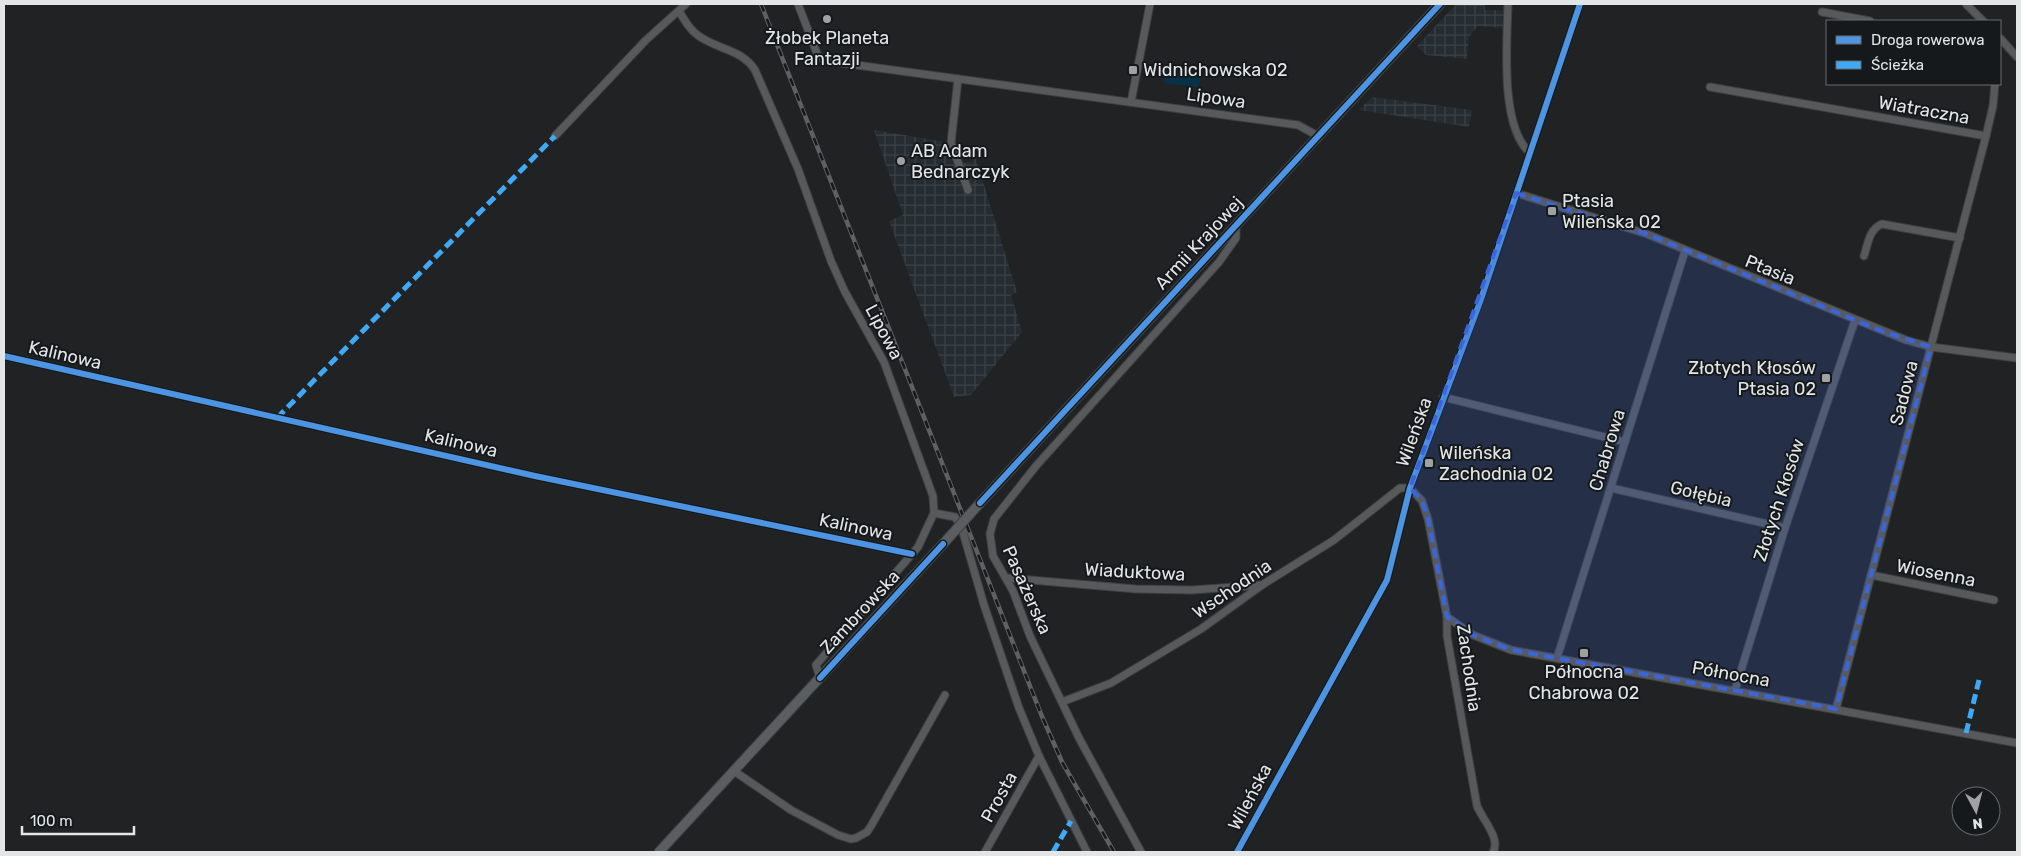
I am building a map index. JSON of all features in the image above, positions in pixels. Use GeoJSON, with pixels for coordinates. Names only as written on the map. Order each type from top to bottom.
{"type":"FeatureCollection","features":[{"type":"Feature","properties":{"kind":"main road","name":"Armii Krajowej"},"geometry":{"type":"LineString","coordinates":[[943,544],[1440,4]]}},
{"type":"Feature","properties":{"kind":"main road","name":"Zambrowska"},"geometry":{"type":"LineString","coordinates":[[659,852],[943,544]]}},
{"type":"Feature","properties":{"kind":"street"},"geometry":{"type":"LineString","coordinates":[[555,136],[646,40],[686,4]]}},
{"type":"Feature","properties":{"kind":"street","name":"Lipowa"},"geometry":{"type":"LineString","coordinates":[[798,4],[818,56],[821,59],[1298,125],[1318,136]]}},
{"type":"Feature","properties":{"kind":"street"},"geometry":{"type":"LineString","coordinates":[[1131,102],[1150,4]]}},
{"type":"Feature","properties":{"kind":"street"},"geometry":{"type":"LineString","coordinates":[[1508,4],[1507,91],[1520,141],[1530,152]]}},
{"type":"Feature","properties":{"kind":"street","name":"Wileńska"},"geometry":{"type":"LineString","coordinates":[[1237,852],[1387,580],[1410,488],[1480,302],[1580,4]]}},
{"type":"Feature","properties":{"kind":"street"},"geometry":{"type":"LineString","coordinates":[[1966,4],[1982,20]]}},
{"type":"Feature","properties":{"kind":"street","name":"Lipowa"},"geometry":{"type":"LineString","coordinates":[[679,11],[690,28],[701,38],[747,59],[755,70],[798,169],[831,261],[845,292],[884,362],[933,496],[934,513]]}},
{"type":"Feature","properties":{"kind":"street"},"geometry":{"type":"LineString","coordinates":[[1822,12],[1865,20]]}},
{"type":"Feature","properties":{"kind":"street"},"geometry":{"type":"LineString","coordinates":[[2001,45],[2017,57]]}},
{"type":"Feature","properties":{"kind":"street"},"geometry":{"type":"LineString","coordinates":[[958,79],[951,143],[968,190]]}},
{"type":"Feature","properties":{"kind":"street","name":"Sadowa"},"geometry":{"type":"LineString","coordinates":[[1836,709],[1994,106],[1995,85]]}},
{"type":"Feature","properties":{"kind":"street","name":"Wiatraczna"},"geometry":{"type":"LineString","coordinates":[[1710,87],[1986,136]]}},
{"type":"Feature","properties":{"kind":"street","name":"Ptasia"},"geometry":{"type":"LineString","coordinates":[[1516,193],[1647,234],[1906,340],[1931,346],[2017,358]]}},
{"type":"Feature","properties":{"kind":"street"},"geometry":{"type":"LineString","coordinates":[[1864,256],[1872,231],[1875,226],[1882,224],[1960,238]]}},
{"type":"Feature","properties":{"kind":"street","name":"Pasażerska"},"geometry":{"type":"LineString","coordinates":[[1141,852],[1117,812],[1062,702],[1030,636],[1007,578],[997,567],[990,544],[994,519],[1036,466],[1219,262],[1236,238],[1236,226]]}},
{"type":"Feature","properties":{"kind":"street","name":"Chabrowa"},"geometry":{"type":"LineString","coordinates":[[1557,658],[1686,251]]}},
{"type":"Feature","properties":{"kind":"street","name":"Złotych Kłosów"},"geometry":{"type":"LineString","coordinates":[[1735,690],[1785,528],[1855,320]]}},
{"type":"Feature","properties":{"kind":"street","name":"Kalinowa"},"geometry":{"type":"LineString","coordinates":[[4,356],[535,476],[912,554]]}},
{"type":"Feature","properties":{"kind":"street"},"geometry":{"type":"LineString","coordinates":[[1443,398],[1625,442]]}},
{"type":"Feature","properties":{"kind":"street","name":"Wschodnia"},"geometry":{"type":"LineString","coordinates":[[1062,702],[1111,683],[1201,629],[1262,585],[1334,540],[1400,488],[1410,488]]}},
{"type":"Feature","properties":{"kind":"street","name":"Zachodnia"},"geometry":{"type":"LineString","coordinates":[[1410,488],[1422,501],[1428,519],[1447,617],[1447,636],[1477,806],[1485,823],[1496,838],[1496,847],[1493,852]]}},
{"type":"Feature","properties":{"kind":"street","name":"Gołębia"},"geometry":{"type":"LineString","coordinates":[[1611,488],[1785,528]]}},
{"type":"Feature","properties":{"kind":"street"},"geometry":{"type":"LineString","coordinates":[[820,678],[816,665],[912,554],[922,541],[934,513],[955,517],[962,529],[1007,675],[1038,756],[1088,852]]}},
{"type":"Feature","properties":{"kind":"street","name":"Wiosenna"},"geometry":{"type":"LineString","coordinates":[[1871,576],[1994,600]]}},
{"type":"Feature","properties":{"kind":"street","name":"Wiaduktowa"},"geometry":{"type":"LineString","coordinates":[[1007,578],[1136,589],[1192,590],[1262,585]]}},
{"type":"Feature","properties":{"kind":"street","name":"Północna"},"geometry":{"type":"LineString","coordinates":[[1447,617],[1473,635],[1511,650],[2017,743]]}},
{"type":"Feature","properties":{"kind":"street"},"geometry":{"type":"LineString","coordinates":[[734,771],[791,810],[838,835],[851,839],[861,836],[872,826],[946,694]]}},
{"type":"Feature","properties":{"kind":"street","name":"Prosta"},"geometry":{"type":"LineString","coordinates":[[985,852],[1038,756]]}},
{"type":"Feature","properties":{"kind":"highlighted area"},"geometry":{"type":"Polygon","coordinates":[[[1516,193],[1647,234],[1882,331],[1931,347],[1836,709],[1511,650],[1473,635],[1447,617],[1428,519],[1422,501],[1410,488],[1516,193]]]}},
{"type":"Feature","properties":{"kind":"shaded area"},"geometry":{"type":"Polygon","coordinates":[[[1456,4],[1485,4],[1485,10],[1504,10],[1503,28],[1478,26],[1469,37],[1467,59],[1426,55],[1417,46],[1456,4]]]}},
{"type":"Feature","properties":{"kind":"shaded area"},"geometry":{"type":"Polygon","coordinates":[[[1167,63],[1201,79],[1198,87],[1163,83],[1167,63]]]}},
{"type":"Feature","properties":{"kind":"shaded area"},"geometry":{"type":"Polygon","coordinates":[[[1372,97],[1472,110],[1469,127],[1359,110],[1372,97]]]}},
{"type":"Feature","properties":{"kind":"shaded area"},"geometry":{"type":"Polygon","coordinates":[[[874,130],[946,142],[947,152],[965,163],[976,159],[1017,292],[1011,295],[1022,332],[971,395],[954,397],[889,221],[903,215],[874,130]]]}},
{"type":"Feature","properties":{"kind":"railway"},"geometry":{"type":"LineString","coordinates":[[761,4],[1041,714],[1062,762],[1114,852]]}},
{"type":"Feature","properties":{"kind":"marked path"},"geometry":{"type":"LineString","coordinates":[[277,418],[555,136]]}},
{"type":"Feature","properties":{"kind":"marked path"},"geometry":{"type":"LineString","coordinates":[[1966,733],[1979,680]]}},
{"type":"Feature","properties":{"kind":"marked path"},"geometry":{"type":"LineString","coordinates":[[1053,852],[1071,821]]}},
{"type":"Feature","properties":{"kind":"cycle path"},"geometry":{"type":"LineString","coordinates":[[980,503],[1440,4]]}},
{"type":"Feature","properties":{"kind":"cycle path"},"geometry":{"type":"LineString","coordinates":[[1237,852],[1387,580],[1410,488],[1480,302],[1580,4]]}},
{"type":"Feature","properties":{"kind":"cycle path"},"geometry":{"type":"LineString","coordinates":[[4,356],[535,476],[912,554]]}},
{"type":"Feature","properties":{"kind":"cycle path"},"geometry":{"type":"LineString","coordinates":[[820,678],[943,544]]}},
{"type":"Feature","properties":{"kind":"place","name":"Żłobek Planeta Fantazji"},"geometry":{"type":"Point","coordinates":[827,19]}},
{"type":"Feature","properties":{"kind":"place","name":"Widnichowska 02"},"geometry":{"type":"Point","coordinates":[1133,70]}},
{"type":"Feature","properties":{"kind":"place","name":"AB Adam Bednarczyk"},"geometry":{"type":"Point","coordinates":[901,161]}},
{"type":"Feature","properties":{"kind":"place","name":"Ptasia Wileńska 02"},"geometry":{"type":"Point","coordinates":[1552,211]}},
{"type":"Feature","properties":{"kind":"place","name":"Złotych Kłosów Ptasia 02"},"geometry":{"type":"Point","coordinates":[1826,378]}},
{"type":"Feature","properties":{"kind":"place","name":"Wileńska Zachodnia 02"},"geometry":{"type":"Point","coordinates":[1429,463]}},
{"type":"Feature","properties":{"kind":"place","name":"Północna Chabrowa 02"},"geometry":{"type":"Point","coordinates":[1584,653]}}]}
